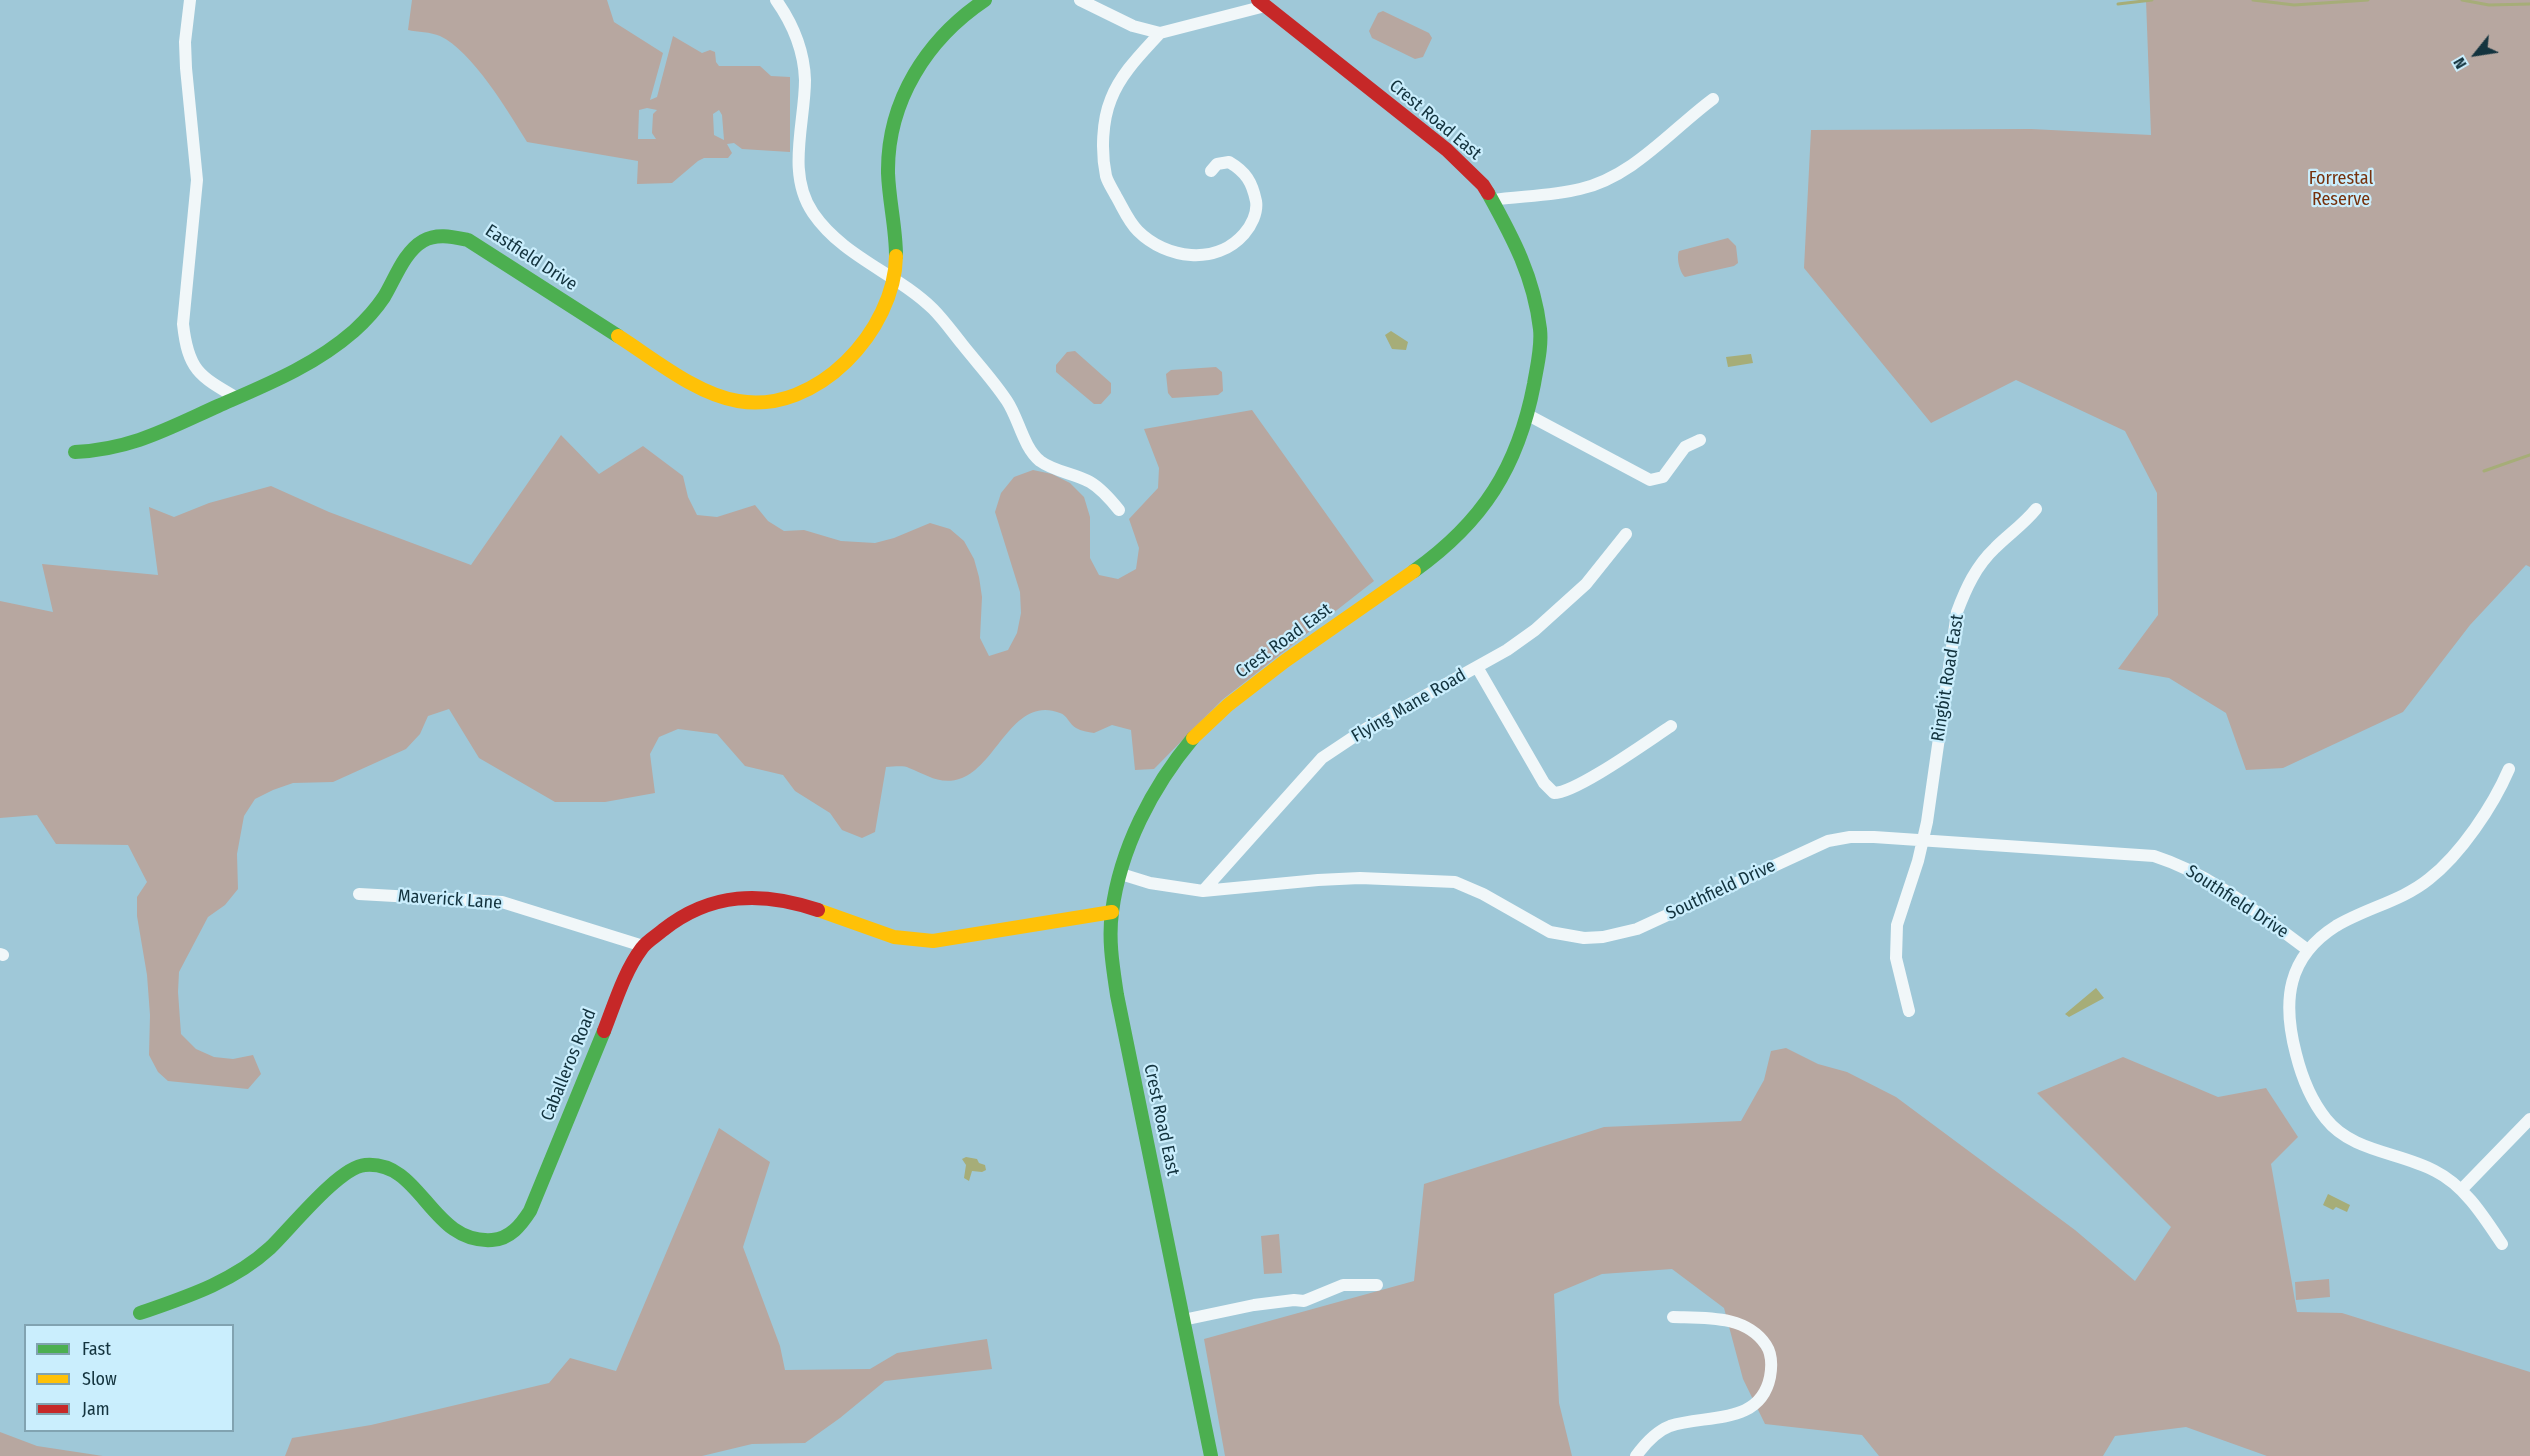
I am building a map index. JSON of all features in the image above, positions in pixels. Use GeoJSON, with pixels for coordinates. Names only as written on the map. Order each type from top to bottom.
{"type":"FeatureCollection","features":[{"type":"Feature","properties":{"kind":"street"},"geometry":{"type":"LineString","coordinates":[[190,0],[185,42],[186,68],[197,180],[183,324],[185,348],[199,374],[237,398]]}},
{"type":"Feature","properties":{"kind":"street"},"geometry":{"type":"LineString","coordinates":[[776,0],[795,31],[803,59],[805,81],[799,173],[803,193],[812,211],[834,237],[934,310],[1008,402],[1022,427],[1028,446],[1038,459],[1055,470],[1090,482],[1108,496],[1119,510]]}},
{"type":"Feature","properties":{"kind":"street","name":"Eastfield Drive"},"geometry":{"type":"LineString","coordinates":[[75,452],[105,450],[135,443],[290,374],[354,330],[382,300],[409,252],[419,242],[432,236],[449,234],[468,240],[706,392],[741,402],[770,401],[806,391],[843,367],[865,340],[885,307],[893,280],[897,248],[888,170],[893,130],[903,94],[918,65],[940,35],[964,12],[985,0]]}},
{"type":"Feature","properties":{"kind":"street"},"geometry":{"type":"LineString","coordinates":[[1080,0],[1133,26],[1160,33],[1262,3]]}},
{"type":"Feature","properties":{"kind":"street","name":"Crest Road East"},"geometry":{"type":"LineString","coordinates":[[1211,1456],[1117,995],[1111,949],[1112,912],[1121,874],[1140,817],[1172,763],[1198,732],[1228,705],[1285,661],[1445,549],[1478,513],[1497,486],[1513,457],[1528,416],[1539,357],[1540,331],[1534,296],[1516,243],[1483,185],[1448,150],[1262,3]]}},
{"type":"Feature","properties":{"kind":"street"},"geometry":{"type":"LineString","coordinates":[[1160,33],[1125,73],[1111,99],[1103,133],[1106,177],[1128,218],[1151,243],[1177,254],[1198,256],[1219,252],[1236,243],[1251,226],[1257,206],[1252,184],[1242,169],[1229,162],[1216,164],[1210,171]]}},
{"type":"Feature","properties":{"kind":"street"},"geometry":{"type":"LineString","coordinates":[[1492,200],[1580,189],[1606,179],[1632,165],[1713,99]]}},
{"type":"Feature","properties":{"kind":"street"},"geometry":{"type":"LineString","coordinates":[[1528,416],[1650,480],[1663,477],[1685,447],[1700,440]]}},
{"type":"Feature","properties":{"kind":"street","name":"Ringbit Road East"},"geometry":{"type":"LineString","coordinates":[[1909,1011],[1896,958],[1895,942],[1897,926],[1923,839],[1957,612],[1966,588],[1977,569],[1993,549],[2036,509]]}},
{"type":"Feature","properties":{"kind":"street","name":"Flying Mane Road"},"geometry":{"type":"LineString","coordinates":[[1203,891],[1322,758],[1367,728],[1516,643],[1561,608],[1586,584],[1626,534]]}},
{"type":"Feature","properties":{"kind":"street"},"geometry":{"type":"LineString","coordinates":[[1477,667],[1544,783],[1554,793],[1564,791],[1600,772],[1671,726]]}},
{"type":"Feature","properties":{"kind":"street"},"geometry":{"type":"LineString","coordinates":[[2502,1244],[2461,1190],[2434,1170],[2350,1139],[2330,1124],[2312,1101],[2297,1060],[2289,1014],[2290,988],[2297,968],[2308,950],[2337,926],[2389,903],[2431,878],[2459,848],[2482,817],[2509,770]]}},
{"type":"Feature","properties":{"kind":"street","name":"Southfield Drive"},"geometry":{"type":"LineString","coordinates":[[1121,874],[1150,883],[1203,891],[1318,879],[1360,878],[1455,882],[1484,894],[1550,932],[1584,938],[1603,937],[1636,929],[1828,841],[1850,837],[1923,839],[2154,856],[2180,864],[2205,877],[2308,950]]}},
{"type":"Feature","properties":{"kind":"street","name":"Maverick Lane"},"geometry":{"type":"LineString","coordinates":[[359,894],[502,902],[643,946]]}},
{"type":"Feature","properties":{"kind":"street","name":"Caballeros Road"},"geometry":{"type":"LineString","coordinates":[[140,1313],[192,1294],[241,1270],[274,1242],[336,1182],[355,1169],[366,1165],[394,1172],[410,1184],[455,1232],[467,1240],[479,1243],[506,1238],[516,1230],[530,1211],[610,1012],[643,946],[672,923],[706,905],[736,897],[786,900],[877,932],[912,941],[953,938],[1112,912]]}},
{"type":"Feature","properties":{"kind":"street"},"geometry":{"type":"LineString","coordinates":[[2461,1190],[2530,1119]]}},
{"type":"Feature","properties":{"kind":"street"},"geometry":{"type":"LineString","coordinates":[[1183,1320],[1254,1305],[1304,1301],[1343,1285],[1377,1285]]}},
{"type":"Feature","properties":{"kind":"street"},"geometry":{"type":"LineString","coordinates":[[1636,1456],[1654,1436],[1668,1427],[1724,1418],[1743,1411],[1756,1404],[1768,1387],[1771,1369],[1770,1351],[1760,1336],[1742,1325],[1719,1319],[1673,1317]]}},
{"type":"Feature","properties":{"kind":"green space"},"geometry":{"type":"Polygon","coordinates":[[[412,0],[607,0],[614,22],[663,53],[650,100],[657,97],[673,36],[702,53],[710,50],[715,52],[719,66],[760,66],[771,76],[790,77],[790,152],[742,149],[734,143],[727,144],[732,153],[728,158],[704,158],[672,183],[637,184],[638,161],[527,142],[488,83],[464,55],[440,36],[408,30],[412,0]],[[647,108],[639,110],[638,139],[656,139],[652,133],[653,114],[657,110],[647,108]],[[719,110],[713,114],[714,135],[724,140],[722,115],[719,110]]]}},
{"type":"Feature","properties":{"kind":"green space","name":"Forrestal Reserve"},"geometry":{"type":"Polygon","coordinates":[[[2146,0],[2530,0],[2530,567],[2526,565],[2470,625],[2403,712],[2283,768],[2246,770],[2226,713],[2169,678],[2118,669],[2158,615],[2157,493],[2125,431],[2016,380],[1931,423],[1804,268],[1811,130],[2031,129],[2151,135],[2146,0]]]}},
{"type":"Feature","properties":{"kind":"green space"},"geometry":{"type":"Polygon","coordinates":[[[1383,11],[1429,33],[1432,38],[1423,57],[1415,59],[1372,38],[1369,31],[1378,13],[1383,11]]]}},
{"type":"Feature","properties":{"kind":"green space"},"geometry":{"type":"Polygon","coordinates":[[[1728,238],[1736,246],[1738,263],[1734,266],[1685,277],[1683,275],[1678,261],[1679,251],[1728,238]]]}},
{"type":"Feature","properties":{"kind":"green space"},"geometry":{"type":"Polygon","coordinates":[[[1075,351],[1111,383],[1111,393],[1101,404],[1094,404],[1056,372],[1056,365],[1067,352],[1075,351]]]}},
{"type":"Feature","properties":{"kind":"green space"},"geometry":{"type":"Polygon","coordinates":[[[1216,367],[1222,372],[1223,391],[1218,395],[1172,398],[1168,393],[1166,374],[1171,370],[1216,367]]]}},
{"type":"Feature","properties":{"kind":"green space"},"geometry":{"type":"Polygon","coordinates":[[[1252,410],[1374,581],[1222,700],[1154,769],[1135,770],[1131,730],[1112,725],[1094,733],[1085,731],[1074,727],[1062,714],[1044,710],[1030,714],[1018,722],[975,770],[962,778],[947,781],[907,767],[886,767],[875,832],[862,838],[842,830],[830,813],[795,791],[783,775],[745,766],[717,734],[678,729],[659,737],[650,754],[655,793],[605,802],[555,802],[479,758],[449,709],[428,716],[420,734],[406,749],[333,782],[293,783],[273,790],[255,799],[244,816],[237,854],[238,889],[225,905],[208,917],[179,972],[178,992],[181,1034],[196,1049],[214,1057],[233,1059],[253,1055],[261,1074],[248,1089],[168,1081],[158,1072],[149,1055],[150,1015],[147,975],[137,916],[137,897],[147,882],[128,845],[56,844],[37,815],[0,818],[0,601],[53,612],[42,564],[158,575],[149,507],[174,517],[209,503],[271,486],[329,512],[471,565],[561,435],[599,474],[643,446],[683,476],[688,497],[697,515],[717,517],[755,505],[768,521],[784,531],[804,530],[841,541],[875,543],[930,523],[950,529],[964,541],[974,559],[982,597],[980,638],[989,656],[1008,650],[1017,633],[1021,613],[1020,592],[995,512],[1001,493],[1014,477],[1033,470],[1052,474],[1070,483],[1084,497],[1090,517],[1090,558],[1099,575],[1118,579],[1136,569],[1139,548],[1129,519],[1158,488],[1159,468],[1144,429],[1252,410]]]}},
{"type":"Feature","properties":{"kind":"green space"},"geometry":{"type":"Polygon","coordinates":[[[1786,1048],[1818,1064],[1847,1072],[1896,1097],[2075,1230],[2135,1281],[2171,1227],[2037,1093],[2123,1057],[2218,1097],[2266,1088],[2298,1137],[2271,1164],[2297,1312],[2342,1313],[2530,1372],[2530,1456],[2267,1456],[2186,1427],[2115,1436],[2103,1456],[1879,1456],[1862,1435],[1765,1424],[1743,1379],[1724,1308],[1672,1269],[1602,1274],[1554,1294],[1559,1403],[1572,1456],[1225,1456],[1204,1339],[1414,1281],[1424,1184],[1604,1127],[1741,1121],[1764,1080],[1771,1051],[1786,1048]]]}},
{"type":"Feature","properties":{"kind":"green space"},"geometry":{"type":"Polygon","coordinates":[[[719,1128],[770,1162],[743,1247],[780,1346],[785,1370],[870,1369],[897,1353],[987,1339],[992,1369],[885,1381],[805,1443],[752,1444],[702,1456],[285,1456],[292,1438],[371,1425],[549,1383],[570,1358],[616,1371],[719,1128]]]}},
{"type":"Feature","properties":{"kind":"green space"},"geometry":{"type":"Polygon","coordinates":[[[1279,1234],[1282,1273],[1264,1274],[1261,1236],[1279,1234]]]}},
{"type":"Feature","properties":{"kind":"green space"},"geometry":{"type":"Polygon","coordinates":[[[2329,1279],[2330,1297],[2296,1300],[2295,1282],[2329,1279]]]}},
{"type":"Feature","properties":{"kind":"green space"},"geometry":{"type":"Polygon","coordinates":[[[0,1432],[37,1446],[103,1456],[0,1456],[0,1432]]]}},
{"type":"Feature","properties":{"kind":"shaded area"},"geometry":{"type":"Polygon","coordinates":[[[1391,331],[1408,342],[1406,350],[1392,349],[1385,335],[1391,331]]]}},
{"type":"Feature","properties":{"kind":"shaded area"},"geometry":{"type":"Polygon","coordinates":[[[1751,354],[1753,363],[1728,367],[1726,357],[1751,354]]]}},
{"type":"Feature","properties":{"kind":"shaded area"},"geometry":{"type":"Polygon","coordinates":[[[2096,988],[2104,998],[2069,1017],[2065,1014],[2096,988]]]}},
{"type":"Feature","properties":{"kind":"shaded area"},"geometry":{"type":"Polygon","coordinates":[[[966,1157],[977,1159],[979,1163],[985,1165],[986,1170],[972,1171],[969,1181],[964,1178],[966,1165],[962,1159],[966,1157]]]}},
{"type":"Feature","properties":{"kind":"shaded area"},"geometry":{"type":"Polygon","coordinates":[[[2328,1194],[2350,1205],[2347,1212],[2336,1207],[2333,1210],[2323,1205],[2328,1194]]]}},
{"type":"Feature","properties":{"kind":"waterway"},"geometry":{"type":"LineString","coordinates":[[2118,4],[2152,0]]}},
{"type":"Feature","properties":{"kind":"waterway"},"geometry":{"type":"LineString","coordinates":[[2253,0],[2294,5],[2368,0]]}},
{"type":"Feature","properties":{"kind":"waterway"},"geometry":{"type":"LineString","coordinates":[[2462,0],[2489,5],[2530,4]]}},
{"type":"Feature","properties":{"kind":"waterway"},"geometry":{"type":"LineString","coordinates":[[2484,471],[2530,455]]}},
{"type":"Feature","properties":{"kind":"traffic: fast"},"geometry":{"type":"LineString","coordinates":[[896,256],[888,173],[890,146],[903,97],[914,74],[945,33],[985,0]]}},
{"type":"Feature","properties":{"kind":"traffic: fast"},"geometry":{"type":"LineString","coordinates":[[1414,571],[1460,533],[1494,490],[1518,441],[1534,384],[1540,336],[1533,292],[1514,242],[1488,193]]}},
{"type":"Feature","properties":{"kind":"traffic: fast"},"geometry":{"type":"LineString","coordinates":[[75,452],[114,447],[149,436],[272,382],[323,355],[354,331],[374,310],[410,252],[423,241],[434,237],[445,236],[468,240],[618,336]]}},
{"type":"Feature","properties":{"kind":"traffic: fast"},"geometry":{"type":"LineString","coordinates":[[1193,738],[1151,798],[1130,842],[1116,888],[1111,922],[1111,943],[1117,995],[1211,1456]]}},
{"type":"Feature","properties":{"kind":"traffic: fast"},"geometry":{"type":"LineString","coordinates":[[140,1313],[208,1287],[241,1270],[270,1248],[329,1187],[354,1168],[365,1165],[384,1167],[400,1175],[440,1217],[454,1229],[471,1238],[492,1240],[510,1234],[530,1211],[604,1031]]}},
{"type":"Feature","properties":{"kind":"traffic: slow"},"geometry":{"type":"LineString","coordinates":[[618,336],[691,383],[722,397],[738,401],[767,402],[796,395],[822,381],[846,362],[866,338],[882,312],[892,284],[896,256]]}},
{"type":"Feature","properties":{"kind":"traffic: slow"},"geometry":{"type":"LineString","coordinates":[[1193,738],[1228,705],[1285,661],[1414,571]]}},
{"type":"Feature","properties":{"kind":"traffic: slow"},"geometry":{"type":"LineString","coordinates":[[818,910],[894,937],[933,941],[1112,912]]}},
{"type":"Feature","properties":{"kind":"traffic: jam"},"geometry":{"type":"LineString","coordinates":[[1258,0],[1447,150],[1483,185],[1488,193]]}},
{"type":"Feature","properties":{"kind":"traffic: jam"},"geometry":{"type":"LineString","coordinates":[[604,1031],[620,988],[642,948],[681,917],[718,902],[757,898],[777,900],[818,910]]}}]}
